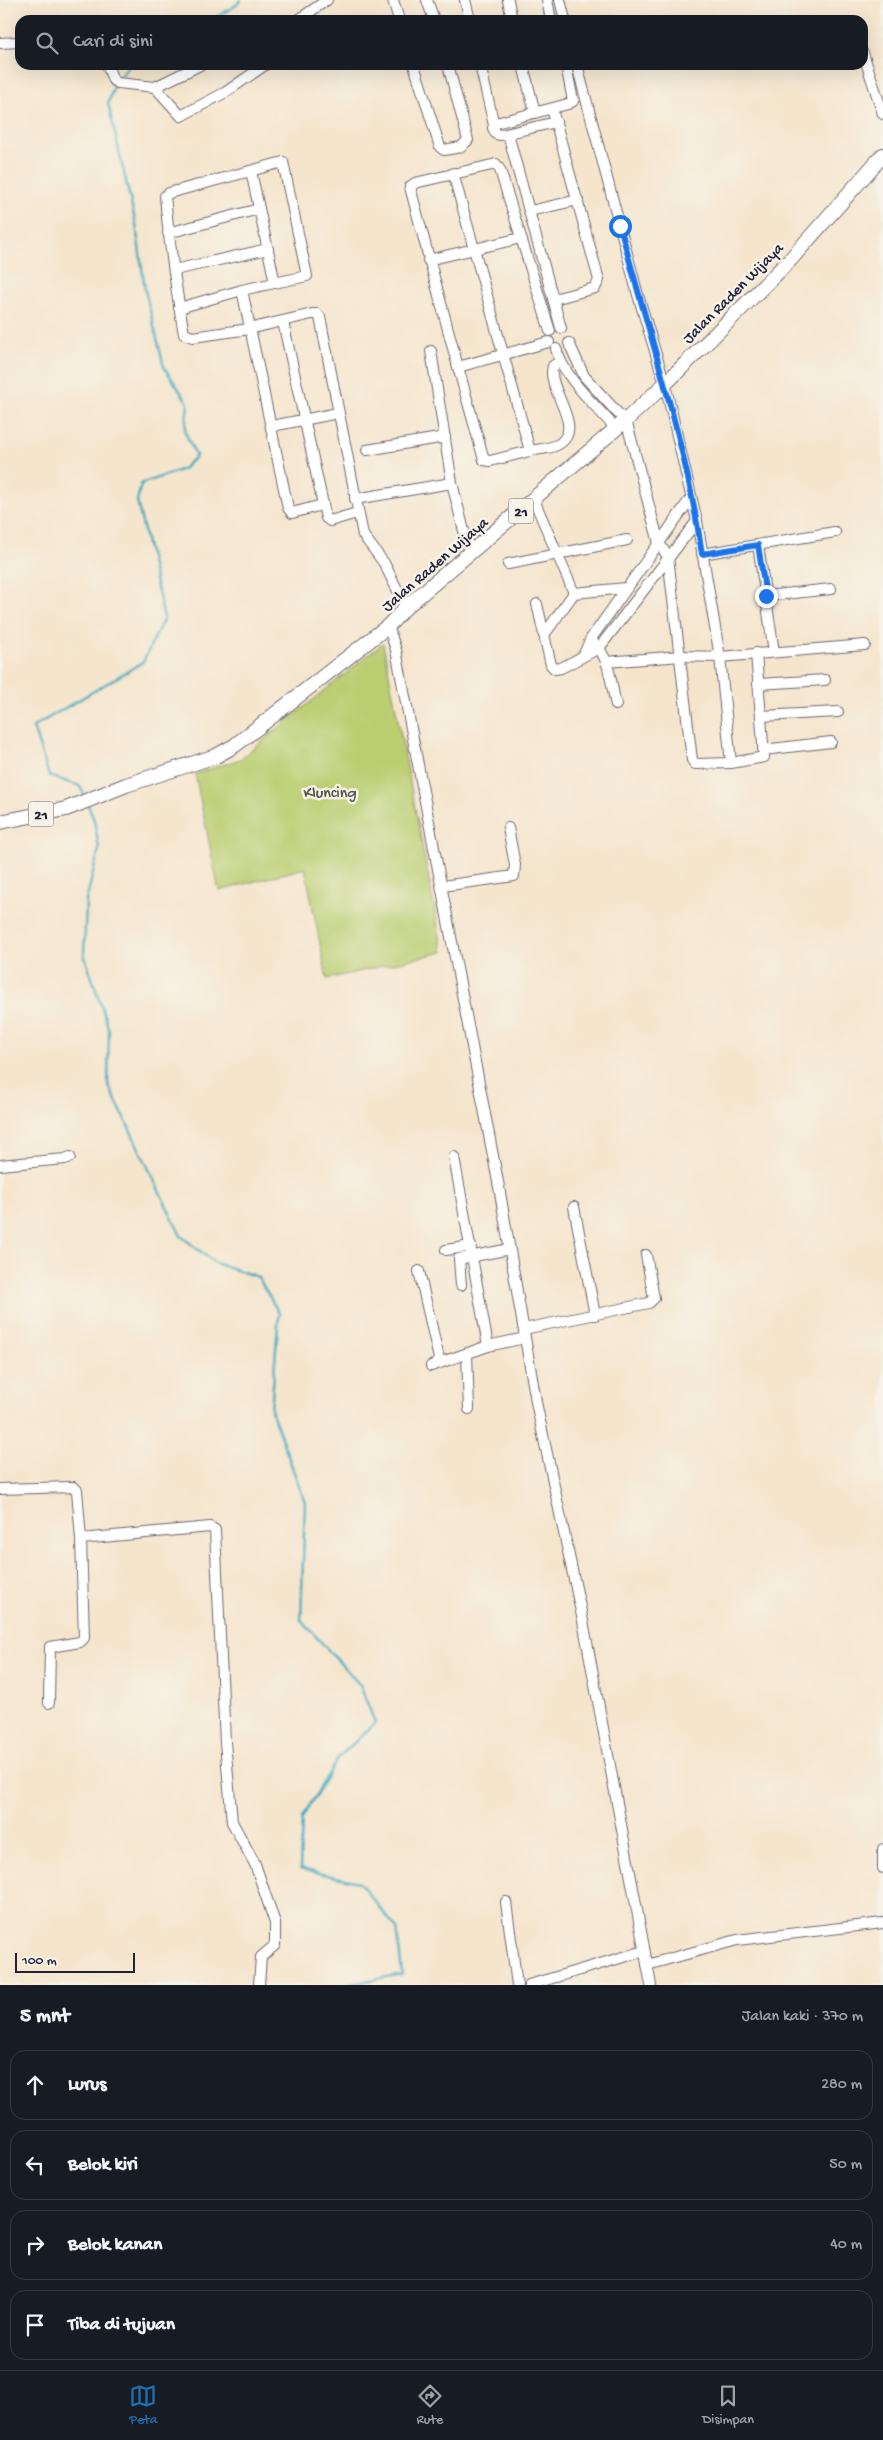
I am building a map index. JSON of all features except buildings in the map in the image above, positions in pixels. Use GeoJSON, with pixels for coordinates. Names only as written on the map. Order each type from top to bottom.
{"type":"FeatureCollection","features":[{"type":"Feature","properties":{"kind":"highway","name":"Jalan Raden Wijaya"},"geometry":{"type":"LineString","coordinates":[[0,822],[66,809],[107,792],[216,756],[234,746],[388,626],[406,607],[534,500],[665,384],[790,260],[883,155]]}},
{"type":"Feature","properties":{"kind":"street"},"geometry":{"type":"LineString","coordinates":[[305,15],[327,0]]}},
{"type":"Feature","properties":{"kind":"street"},"geometry":{"type":"LineString","coordinates":[[393,0],[398,15]]}},
{"type":"Feature","properties":{"kind":"street"},"geometry":{"type":"LineString","coordinates":[[427,0],[432,15]]}},
{"type":"Feature","properties":{"kind":"street"},"geometry":{"type":"LineString","coordinates":[[465,0],[469,15]]}},
{"type":"Feature","properties":{"kind":"street"},"geometry":{"type":"LineString","coordinates":[[508,0],[511,15]]}},
{"type":"Feature","properties":{"kind":"street"},"geometry":{"type":"LineString","coordinates":[[547,0],[550,15]]}},
{"type":"Feature","properties":{"kind":"street"},"geometry":{"type":"LineString","coordinates":[[560,0],[564,15]]}},
{"type":"Feature","properties":{"kind":"street"},"geometry":{"type":"LineString","coordinates":[[0,42],[15,42]]}},
{"type":"Feature","properties":{"kind":"street"},"geometry":{"type":"LineString","coordinates":[[868,68],[883,114]]}},
{"type":"Feature","properties":{"kind":"street"},"geometry":{"type":"LineString","coordinates":[[110,70],[115,81],[155,87],[190,70]]}},
{"type":"Feature","properties":{"kind":"street"},"geometry":{"type":"LineString","coordinates":[[155,87],[181,116],[226,92],[257,70]]}},
{"type":"Feature","properties":{"kind":"street"},"geometry":{"type":"LineString","coordinates":[[416,70],[440,147],[444,150],[461,147],[468,140],[449,70]]}},
{"type":"Feature","properties":{"kind":"street"},"geometry":{"type":"LineString","coordinates":[[481,70],[496,134],[508,134],[556,122]]}},
{"type":"Feature","properties":{"kind":"street"},"geometry":{"type":"LineString","coordinates":[[524,70],[535,113]]}},
{"type":"Feature","properties":{"kind":"street"},"geometry":{"type":"LineString","coordinates":[[494,125],[552,109],[573,101],[567,70]]}},
{"type":"Feature","properties":{"kind":"street"},"geometry":{"type":"LineString","coordinates":[[578,70],[638,295],[665,384],[697,521],[720,657],[731,763]]}},
{"type":"Feature","properties":{"kind":"street"},"geometry":{"type":"LineString","coordinates":[[552,109],[599,280],[598,285],[554,299]]}},
{"type":"Feature","properties":{"kind":"street"},"geometry":{"type":"LineString","coordinates":[[508,134],[561,328],[569,334],[569,343],[584,376],[588,390]]}},
{"type":"Feature","properties":{"kind":"street"},"geometry":{"type":"LineString","coordinates":[[179,308],[242,290],[307,276],[283,162],[166,194],[168,233],[179,308],[184,334],[188,336],[249,329],[312,314],[317,314],[320,317],[362,535],[384,563],[406,607]]}},
{"type":"Feature","properties":{"kind":"street"},"geometry":{"type":"LineString","coordinates":[[559,362],[553,366],[552,378],[567,420],[568,434],[564,440],[556,445],[490,461],[484,460],[428,260],[410,187],[415,183],[496,164],[500,170],[550,331],[552,346],[559,362],[622,423],[659,543],[668,557],[692,761],[697,764],[731,763],[762,759],[763,750],[756,654]]}},
{"type":"Feature","properties":{"kind":"street"},"geometry":{"type":"LineString","coordinates":[[250,171],[274,283]]}},
{"type":"Feature","properties":{"kind":"street"},"geometry":{"type":"LineString","coordinates":[[453,173],[530,451]]}},
{"type":"Feature","properties":{"kind":"street"},"geometry":{"type":"LineString","coordinates":[[530,211],[578,200]]}},
{"type":"Feature","properties":{"kind":"street"},"geometry":{"type":"LineString","coordinates":[[168,233],[259,210]]}},
{"type":"Feature","properties":{"kind":"street"},"geometry":{"type":"LineString","coordinates":[[428,260],[521,238]]}},
{"type":"Feature","properties":{"kind":"street"},"geometry":{"type":"LineString","coordinates":[[174,270],[268,249]]}},
{"type":"Feature","properties":{"kind":"street"},"geometry":{"type":"LineString","coordinates":[[242,290],[288,508],[292,513],[322,505]]}},
{"type":"Feature","properties":{"kind":"street"},"geometry":{"type":"LineString","coordinates":[[283,322],[326,518],[330,521],[357,513]]}},
{"type":"Feature","properties":{"kind":"street"},"geometry":{"type":"LineString","coordinates":[[550,331],[561,328]]}},
{"type":"Feature","properties":{"kind":"street"},"geometry":{"type":"LineString","coordinates":[[458,367],[504,354],[552,346],[563,348],[569,343]]}},
{"type":"Feature","properties":{"kind":"street"},"geometry":{"type":"LineString","coordinates":[[431,351],[452,483],[470,555]]}},
{"type":"Feature","properties":{"kind":"street"},"geometry":{"type":"LineString","coordinates":[[272,426],[338,413]]}},
{"type":"Feature","properties":{"kind":"street"},"geometry":{"type":"LineString","coordinates":[[367,450],[445,437]]}},
{"type":"Feature","properties":{"kind":"street"},"geometry":{"type":"LineString","coordinates":[[355,499],[452,483]]}},
{"type":"Feature","properties":{"kind":"street"},"geometry":{"type":"LineString","coordinates":[[584,654],[590,640],[691,498]]}},
{"type":"Feature","properties":{"kind":"street"},"geometry":{"type":"LineString","coordinates":[[534,500],[559,554],[574,593]]}},
{"type":"Feature","properties":{"kind":"street"},"geometry":{"type":"LineString","coordinates":[[537,604],[551,665],[555,669],[562,668],[584,654],[599,648],[697,521]]}},
{"type":"Feature","properties":{"kind":"street"},"geometry":{"type":"LineString","coordinates":[[702,554],[836,532]]}},
{"type":"Feature","properties":{"kind":"street"},"geometry":{"type":"LineString","coordinates":[[508,564],[627,540]]}},
{"type":"Feature","properties":{"kind":"street"},"geometry":{"type":"LineString","coordinates":[[758,545],[774,652]]}},
{"type":"Feature","properties":{"kind":"street"},"geometry":{"type":"LineString","coordinates":[[544,635],[574,593],[626,588]]}},
{"type":"Feature","properties":{"kind":"street"},"geometry":{"type":"LineString","coordinates":[[766,596],[831,589]]}},
{"type":"Feature","properties":{"kind":"street"},"geometry":{"type":"LineString","coordinates":[[388,626],[396,650],[442,886],[510,1249],[537,1407],[583,1621],[651,1985]]}},
{"type":"Feature","properties":{"kind":"street"},"geometry":{"type":"LineString","coordinates":[[590,640],[599,648],[606,662],[616,705]]}},
{"type":"Feature","properties":{"kind":"street"},"geometry":{"type":"LineString","coordinates":[[606,662],[681,656],[720,657],[866,645]]}},
{"type":"Feature","properties":{"kind":"street"},"geometry":{"type":"LineString","coordinates":[[758,684],[825,680]]}},
{"type":"Feature","properties":{"kind":"street"},"geometry":{"type":"LineString","coordinates":[[760,716],[838,712]]}},
{"type":"Feature","properties":{"kind":"street"},"geometry":{"type":"LineString","coordinates":[[763,750],[831,742]]}},
{"type":"Feature","properties":{"kind":"street"},"geometry":{"type":"LineString","coordinates":[[442,886],[514,876],[515,865],[508,828]]}},
{"type":"Feature","properties":{"kind":"street"},"geometry":{"type":"LineString","coordinates":[[0,1165],[65,1159],[70,1156]]}},
{"type":"Feature","properties":{"kind":"street"},"geometry":{"type":"LineString","coordinates":[[454,1157],[488,1346]]}},
{"type":"Feature","properties":{"kind":"street"},"geometry":{"type":"LineString","coordinates":[[574,1207],[595,1314]]}},
{"type":"Feature","properties":{"kind":"street"},"geometry":{"type":"LineString","coordinates":[[446,1250],[510,1249]]}},
{"type":"Feature","properties":{"kind":"street"},"geometry":{"type":"LineString","coordinates":[[461,1285],[458,1260],[472,1251]]}},
{"type":"Feature","properties":{"kind":"street"},"geometry":{"type":"LineString","coordinates":[[419,1271],[436,1365],[524,1334],[595,1314],[646,1305],[653,1300],[646,1255]]}},
{"type":"Feature","properties":{"kind":"street"},"geometry":{"type":"LineString","coordinates":[[467,1354],[469,1408]]}},
{"type":"Feature","properties":{"kind":"street"},"geometry":{"type":"LineString","coordinates":[[0,1489],[73,1488],[77,1490],[81,1539],[84,1638],[80,1642],[50,1647],[49,1703]]}},
{"type":"Feature","properties":{"kind":"street"},"geometry":{"type":"LineString","coordinates":[[81,1539],[210,1527],[215,1530],[224,1742],[232,1822],[255,1864],[275,1922],[275,1945],[261,1957],[259,1985]]}},
{"type":"Feature","properties":{"kind":"street"},"geometry":{"type":"LineString","coordinates":[[883,1849],[883,1868]]}},
{"type":"Feature","properties":{"kind":"street"},"geometry":{"type":"LineString","coordinates":[[506,1902],[517,1985]]}},
{"type":"Feature","properties":{"kind":"street"},"geometry":{"type":"LineString","coordinates":[[647,1965],[737,1940],[883,1923]]}},
{"type":"Feature","properties":{"kind":"street"},"geometry":{"type":"LineString","coordinates":[[529,1985],[644,1950]]}},
{"type":"Feature","properties":{"kind":"green space","name":"Kluncing"},"geometry":{"type":"Polygon","coordinates":[[[383,643],[443,952],[327,979],[305,868],[219,891],[195,774],[240,759],[383,643]]]}},
{"type":"Feature","properties":{"kind":"waterway"},"geometry":{"type":"LineString","coordinates":[[220,15],[241,0]]}},
{"type":"Feature","properties":{"kind":"waterway"},"geometry":{"type":"LineString","coordinates":[[118,80],[125,70]]}},
{"type":"Feature","properties":{"kind":"waterway"},"geometry":{"type":"LineString","coordinates":[[85,797],[80,786],[49,776],[33,727],[143,662],[164,618],[137,501],[141,484],[183,469],[196,456],[185,432],[188,403],[164,367],[145,290],[136,225],[108,103],[115,84]]}},
{"type":"Feature","properties":{"kind":"waterway"},"geometry":{"type":"LineString","coordinates":[[88,805],[94,820],[99,849],[86,901],[84,954],[109,1030],[108,1084],[181,1236],[215,1263],[258,1277],[279,1313],[271,1410],[305,1502],[301,1620],[360,1685],[375,1723],[338,1758],[302,1818],[300,1869],[359,1882],[397,1929],[402,1974],[346,1985]]}},
{"type":"Feature","properties":{"kind":"route"},"geometry":{"type":"LineString","coordinates":[[620,226],[638,295],[665,384],[697,521],[702,554],[758,545],[766,596]]}}]}
